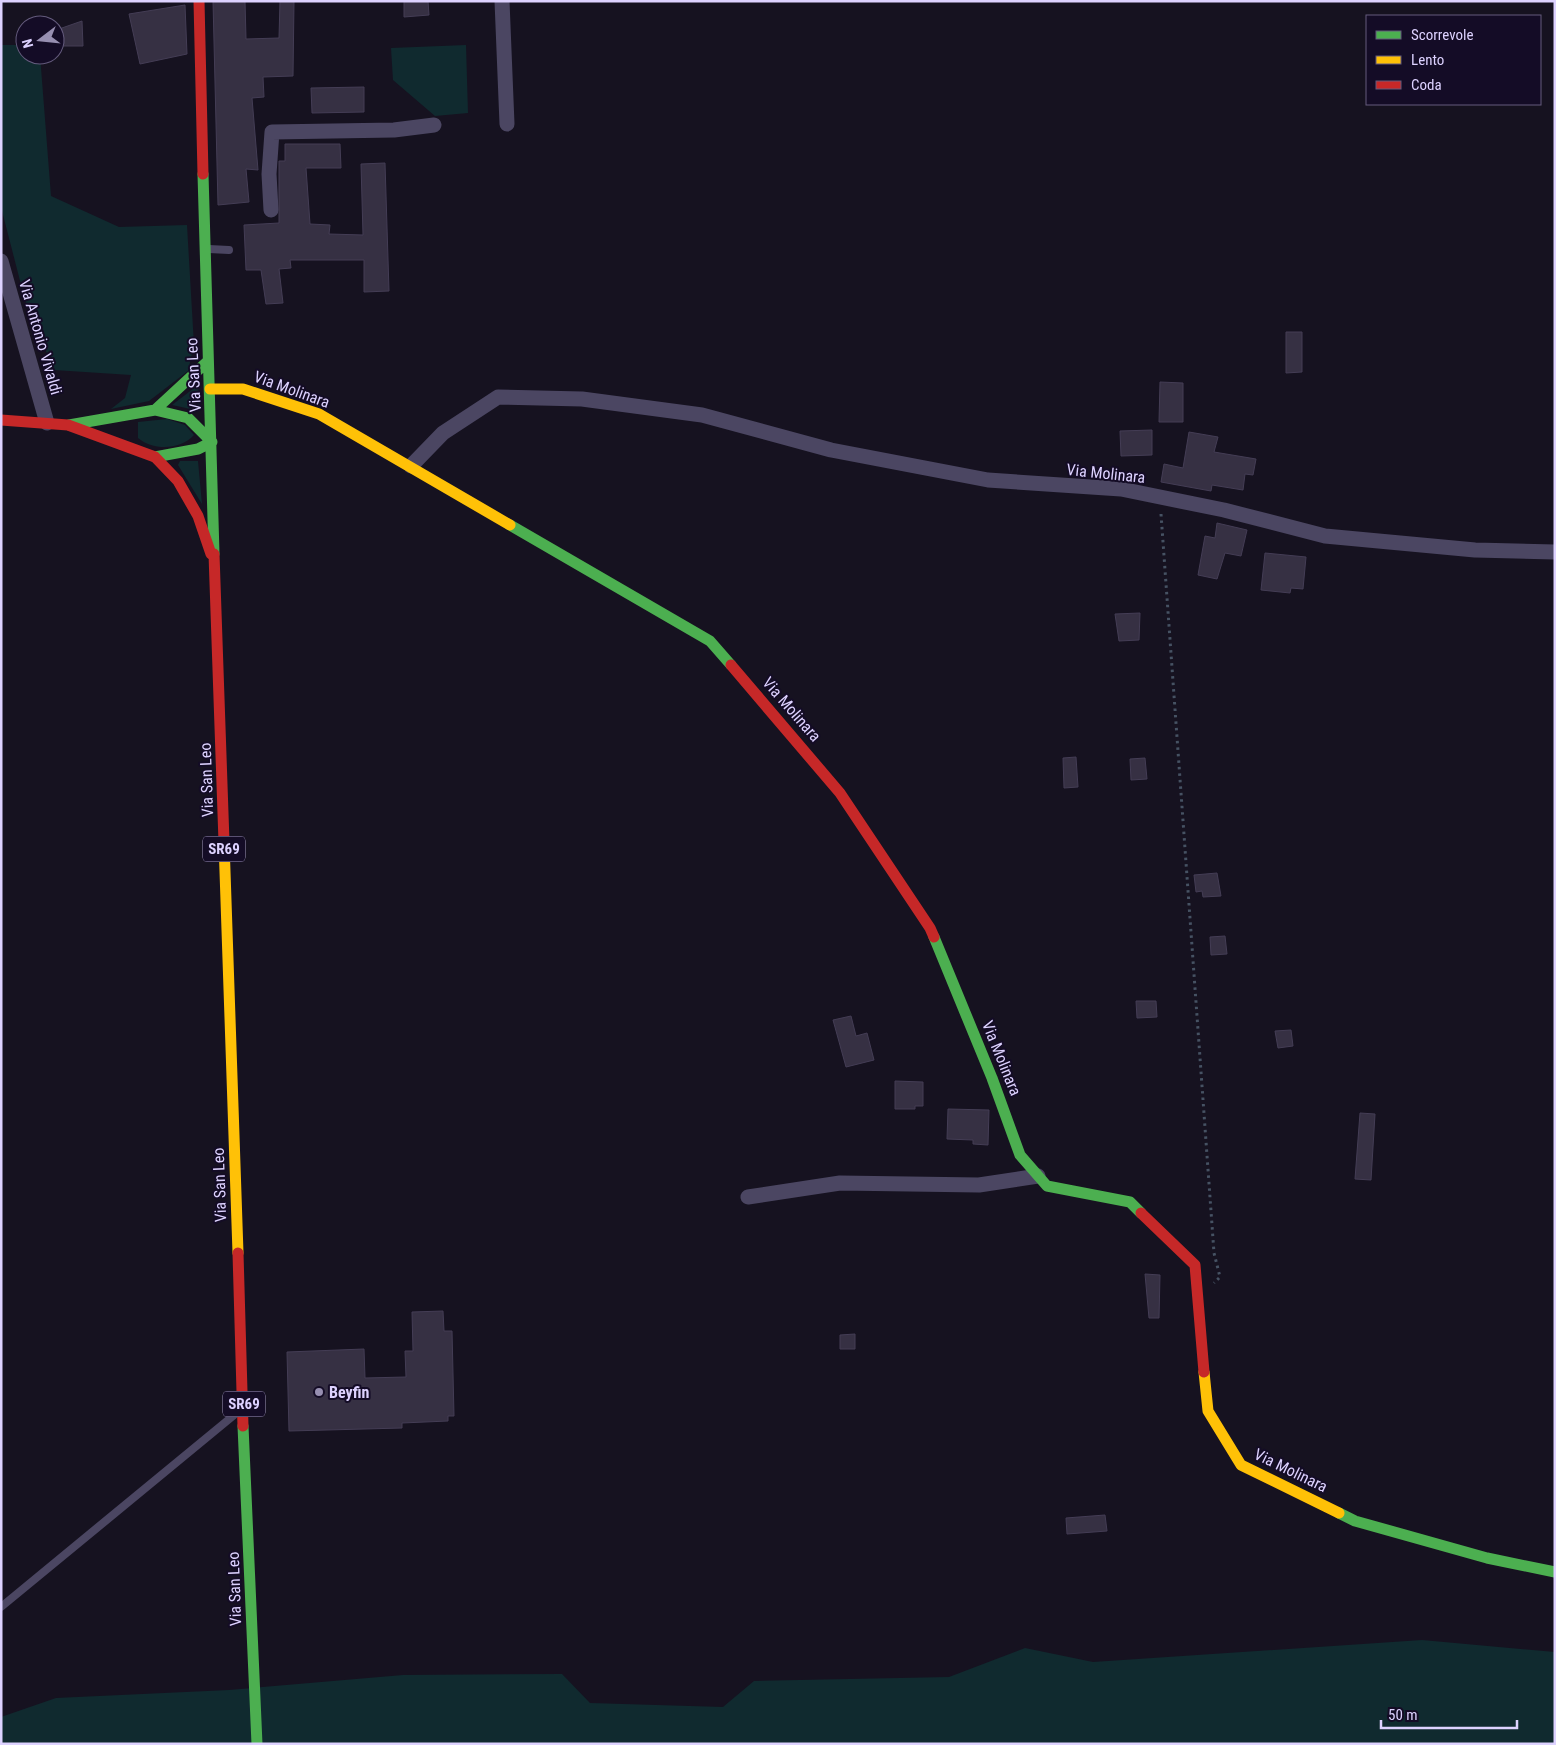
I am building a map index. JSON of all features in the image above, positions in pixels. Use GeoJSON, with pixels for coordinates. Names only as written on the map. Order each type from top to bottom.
{"type":"FeatureCollection","features":[{"type":"Feature","properties":{"kind":"street","name":"Via San Leo"},"geometry":{"type":"LineString","coordinates":[[199,1],[204,249],[253,1677],[257,1744]]}},
{"type":"Feature","properties":{"kind":"street"},"geometry":{"type":"LineString","coordinates":[[502,1],[507,124]]}},
{"type":"Feature","properties":{"kind":"street"},"geometry":{"type":"LineString","coordinates":[[271,210],[269,174],[272,132],[394,130],[434,125]]}},
{"type":"Feature","properties":{"kind":"street","name":"Via Antonio Vivaldi"},"geometry":{"type":"LineString","coordinates":[[1,261],[47,422]]}},
{"type":"Feature","properties":{"kind":"street"},"geometry":{"type":"LineString","coordinates":[[155,410],[208,361]]}},
{"type":"Feature","properties":{"kind":"street","name":"Via Molinara"},"geometry":{"type":"LineString","coordinates":[[210,389],[243,389],[319,414],[390,457],[411,466],[710,641],[840,793],[930,928],[992,1078],[1020,1155],[1047,1186],[1130,1202],[1195,1265],[1195,1285],[1208,1411],[1241,1465],[1355,1521],[1487,1558],[1555,1572]]}},
{"type":"Feature","properties":{"kind":"street","name":"Via Molinara"},"geometry":{"type":"LineString","coordinates":[[411,466],[443,432],[498,397],[582,399],[702,415],[831,450],[988,480],[1121,489],[1224,510],[1325,536],[1475,550],[1555,552]]}},
{"type":"Feature","properties":{"kind":"street"},"geometry":{"type":"LineString","coordinates":[[68,425],[155,410],[182,414],[199,426],[212,442],[198,449],[155,457]]}},
{"type":"Feature","properties":{"kind":"street"},"geometry":{"type":"LineString","coordinates":[[1,420],[68,425],[155,457],[178,481],[198,516],[215,566]]}},
{"type":"Feature","properties":{"kind":"street"},"geometry":{"type":"LineString","coordinates":[[748,1197],[840,1183],[979,1185],[1038,1176]]}},
{"type":"Feature","properties":{"kind":"lane"},"geometry":{"type":"LineString","coordinates":[[204,249],[229,250]]}},
{"type":"Feature","properties":{"kind":"lane"},"geometry":{"type":"LineString","coordinates":[[1,1607],[244,1407]]}},
{"type":"Feature","properties":{"kind":"path"},"geometry":{"type":"LineString","coordinates":[[1160,497],[1214,1253],[1220,1276],[1212,1285],[1195,1285]]}},
{"type":"Feature","properties":{"kind":"green space"},"geometry":{"type":"Polygon","coordinates":[[[1,45],[15,45],[15,65],[41,65],[51,196],[119,227],[187,225],[194,345],[188,371],[149,401],[111,409],[125,398],[131,375],[54,370],[26,304],[1,207],[1,45]]]}},
{"type":"Feature","properties":{"kind":"green space"},"geometry":{"type":"Polygon","coordinates":[[[466,45],[468,113],[435,116],[393,80],[391,48],[466,45]]]}},
{"type":"Feature","properties":{"kind":"green space"},"geometry":{"type":"Polygon","coordinates":[[[198,385],[200,411],[172,405],[198,385]]]}},
{"type":"Feature","properties":{"kind":"green space"},"geometry":{"type":"Polygon","coordinates":[[[167,419],[185,425],[194,435],[182,444],[167,447],[151,445],[138,438],[138,422],[167,419]]]}},
{"type":"Feature","properties":{"kind":"green space"},"geometry":{"type":"Polygon","coordinates":[[[180,461],[198,461],[202,504],[178,465],[180,461]]]}},
{"type":"Feature","properties":{"kind":"green space"},"geometry":{"type":"Polygon","coordinates":[[[1422,1640],[1555,1652],[1555,1744],[1,1744],[1,1717],[56,1698],[229,1690],[403,1675],[562,1674],[590,1703],[723,1707],[754,1681],[949,1677],[1025,1648],[1093,1662],[1422,1640]]]}},
{"type":"Feature","properties":{"kind":"building"},"geometry":{"type":"Polygon","coordinates":[[[213,1],[245,1],[246,39],[279,38],[280,1],[294,1],[293,76],[263,77],[264,97],[252,98],[258,170],[246,169],[249,202],[218,205],[213,1]]]}},
{"type":"Feature","properties":{"kind":"building"},"geometry":{"type":"Polygon","coordinates":[[[404,1],[428,1],[429,15],[404,17],[404,1]]]}},
{"type":"Feature","properties":{"kind":"building"},"geometry":{"type":"Polygon","coordinates":[[[185,5],[187,54],[140,64],[129,14],[185,5]]]}},
{"type":"Feature","properties":{"kind":"building"},"geometry":{"type":"Polygon","coordinates":[[[82,21],[83,46],[65,46],[65,27],[82,21]]]}},
{"type":"Feature","properties":{"kind":"building"},"geometry":{"type":"Polygon","coordinates":[[[364,87],[364,112],[312,113],[311,88],[364,87]]]}},
{"type":"Feature","properties":{"kind":"building"},"geometry":{"type":"Polygon","coordinates":[[[285,144],[340,144],[341,168],[306,168],[310,224],[330,225],[329,234],[363,235],[361,164],[385,163],[389,291],[364,292],[364,260],[290,260],[291,268],[279,269],[283,303],[266,304],[261,270],[246,270],[244,225],[279,223],[279,161],[285,161],[285,144]]]}},
{"type":"Feature","properties":{"kind":"building"},"geometry":{"type":"Polygon","coordinates":[[[1286,332],[1302,332],[1302,372],[1286,373],[1286,332]]]}},
{"type":"Feature","properties":{"kind":"building"},"geometry":{"type":"Polygon","coordinates":[[[1160,382],[1183,383],[1183,422],[1159,422],[1160,382]]]}},
{"type":"Feature","properties":{"kind":"building"},"geometry":{"type":"Polygon","coordinates":[[[1152,430],[1152,455],[1121,456],[1120,431],[1152,430]]]}},
{"type":"Feature","properties":{"kind":"building"},"geometry":{"type":"Polygon","coordinates":[[[1189,432],[1218,437],[1214,452],[1256,459],[1253,475],[1245,474],[1243,490],[1212,485],[1211,491],[1161,482],[1164,464],[1183,468],[1189,432]]]}},
{"type":"Feature","properties":{"kind":"building"},"geometry":{"type":"Polygon","coordinates":[[[1217,523],[1247,530],[1241,556],[1225,553],[1217,579],[1198,575],[1205,536],[1215,538],[1217,523]]]}},
{"type":"Feature","properties":{"kind":"building"},"geometry":{"type":"Polygon","coordinates":[[[1265,553],[1306,557],[1303,589],[1291,588],[1290,593],[1261,590],[1265,553]]]}},
{"type":"Feature","properties":{"kind":"building"},"geometry":{"type":"Polygon","coordinates":[[[1140,613],[1139,640],[1119,641],[1115,614],[1140,613]]]}},
{"type":"Feature","properties":{"kind":"building"},"geometry":{"type":"Polygon","coordinates":[[[1076,757],[1078,787],[1064,788],[1063,758],[1076,757]]]}},
{"type":"Feature","properties":{"kind":"building"},"geometry":{"type":"Polygon","coordinates":[[[1145,758],[1147,779],[1131,780],[1130,759],[1145,758]]]}},
{"type":"Feature","properties":{"kind":"building"},"geometry":{"type":"Polygon","coordinates":[[[1217,873],[1221,896],[1203,897],[1202,891],[1196,892],[1194,875],[1217,873]]]}},
{"type":"Feature","properties":{"kind":"building"},"geometry":{"type":"Polygon","coordinates":[[[1225,936],[1227,954],[1211,955],[1210,937],[1225,936]]]}},
{"type":"Feature","properties":{"kind":"building"},"geometry":{"type":"Polygon","coordinates":[[[1136,1001],[1156,1001],[1157,1017],[1137,1018],[1136,1001]]]}},
{"type":"Feature","properties":{"kind":"building"},"geometry":{"type":"Polygon","coordinates":[[[851,1016],[856,1036],[867,1033],[874,1060],[846,1067],[833,1020],[851,1016]]]}},
{"type":"Feature","properties":{"kind":"building"},"geometry":{"type":"Polygon","coordinates":[[[1291,1030],[1293,1046],[1278,1048],[1275,1031],[1291,1030]]]}},
{"type":"Feature","properties":{"kind":"building"},"geometry":{"type":"Polygon","coordinates":[[[895,1081],[923,1082],[923,1106],[915,1106],[915,1109],[895,1109],[895,1081]]]}},
{"type":"Feature","properties":{"kind":"building"},"geometry":{"type":"Polygon","coordinates":[[[948,1109],[989,1110],[988,1145],[973,1144],[973,1140],[947,1139],[948,1109]]]}},
{"type":"Feature","properties":{"kind":"building"},"geometry":{"type":"Polygon","coordinates":[[[1360,1113],[1375,1114],[1371,1180],[1355,1179],[1360,1113]]]}},
{"type":"Feature","properties":{"kind":"building"},"geometry":{"type":"Polygon","coordinates":[[[1145,1274],[1160,1275],[1159,1318],[1149,1318],[1145,1274]]]}},
{"type":"Feature","properties":{"kind":"building"},"geometry":{"type":"Polygon","coordinates":[[[443,1311],[444,1331],[452,1331],[454,1416],[448,1416],[448,1421],[402,1423],[402,1428],[289,1431],[287,1352],[364,1349],[365,1378],[406,1377],[405,1351],[413,1351],[412,1312],[443,1311]]]}},
{"type":"Feature","properties":{"kind":"building"},"geometry":{"type":"Polygon","coordinates":[[[855,1334],[855,1349],[840,1349],[840,1335],[855,1334]]]}},
{"type":"Feature","properties":{"kind":"building"},"geometry":{"type":"Polygon","coordinates":[[[1105,1515],[1107,1531],[1067,1534],[1066,1518],[1105,1515]]]}},
{"type":"Feature","properties":{"kind":"traffic: fast"},"geometry":{"type":"LineString","coordinates":[[203,174],[214,554]]}},
{"type":"Feature","properties":{"kind":"traffic: fast"},"geometry":{"type":"LineString","coordinates":[[69,425],[155,410],[208,361]]}},
{"type":"Feature","properties":{"kind":"traffic: fast"},"geometry":{"type":"LineString","coordinates":[[155,410],[188,418],[212,442],[198,449],[155,457]]}},
{"type":"Feature","properties":{"kind":"traffic: fast"},"geometry":{"type":"LineString","coordinates":[[510,525],[710,641],[731,665]]}},
{"type":"Feature","properties":{"kind":"traffic: fast"},"geometry":{"type":"LineString","coordinates":[[934,937],[992,1078],[1020,1155],[1047,1186],[1130,1202],[1141,1213]]}},
{"type":"Feature","properties":{"kind":"traffic: fast"},"geometry":{"type":"LineString","coordinates":[[243,1426],[257,1744]]}},
{"type":"Feature","properties":{"kind":"traffic: fast"},"geometry":{"type":"LineString","coordinates":[[1339,1513],[1355,1521],[1487,1558],[1555,1572]]}},
{"type":"Feature","properties":{"kind":"traffic: slow"},"geometry":{"type":"LineString","coordinates":[[210,389],[243,389],[319,414],[510,525]]}},
{"type":"Feature","properties":{"kind":"traffic: slow"},"geometry":{"type":"LineString","coordinates":[[224,842],[238,1253]]}},
{"type":"Feature","properties":{"kind":"traffic: slow"},"geometry":{"type":"LineString","coordinates":[[1204,1372],[1208,1411],[1241,1465],[1339,1513]]}},
{"type":"Feature","properties":{"kind":"traffic: jam"},"geometry":{"type":"LineString","coordinates":[[199,1],[203,174]]}},
{"type":"Feature","properties":{"kind":"traffic: jam"},"geometry":{"type":"LineString","coordinates":[[1,420],[68,425],[155,457],[178,481],[198,516],[211,554]]}},
{"type":"Feature","properties":{"kind":"traffic: jam"},"geometry":{"type":"LineString","coordinates":[[214,554],[224,842]]}},
{"type":"Feature","properties":{"kind":"traffic: jam"},"geometry":{"type":"LineString","coordinates":[[731,665],[840,793],[930,928],[934,937]]}},
{"type":"Feature","properties":{"kind":"traffic: jam"},"geometry":{"type":"LineString","coordinates":[[1141,1213],[1195,1265],[1204,1372]]}},
{"type":"Feature","properties":{"kind":"traffic: jam"},"geometry":{"type":"LineString","coordinates":[[238,1253],[243,1426]]}},
{"type":"Feature","properties":{"kind":"place","name":"Beyfin"},"geometry":{"type":"Point","coordinates":[319,1392]}}]}
